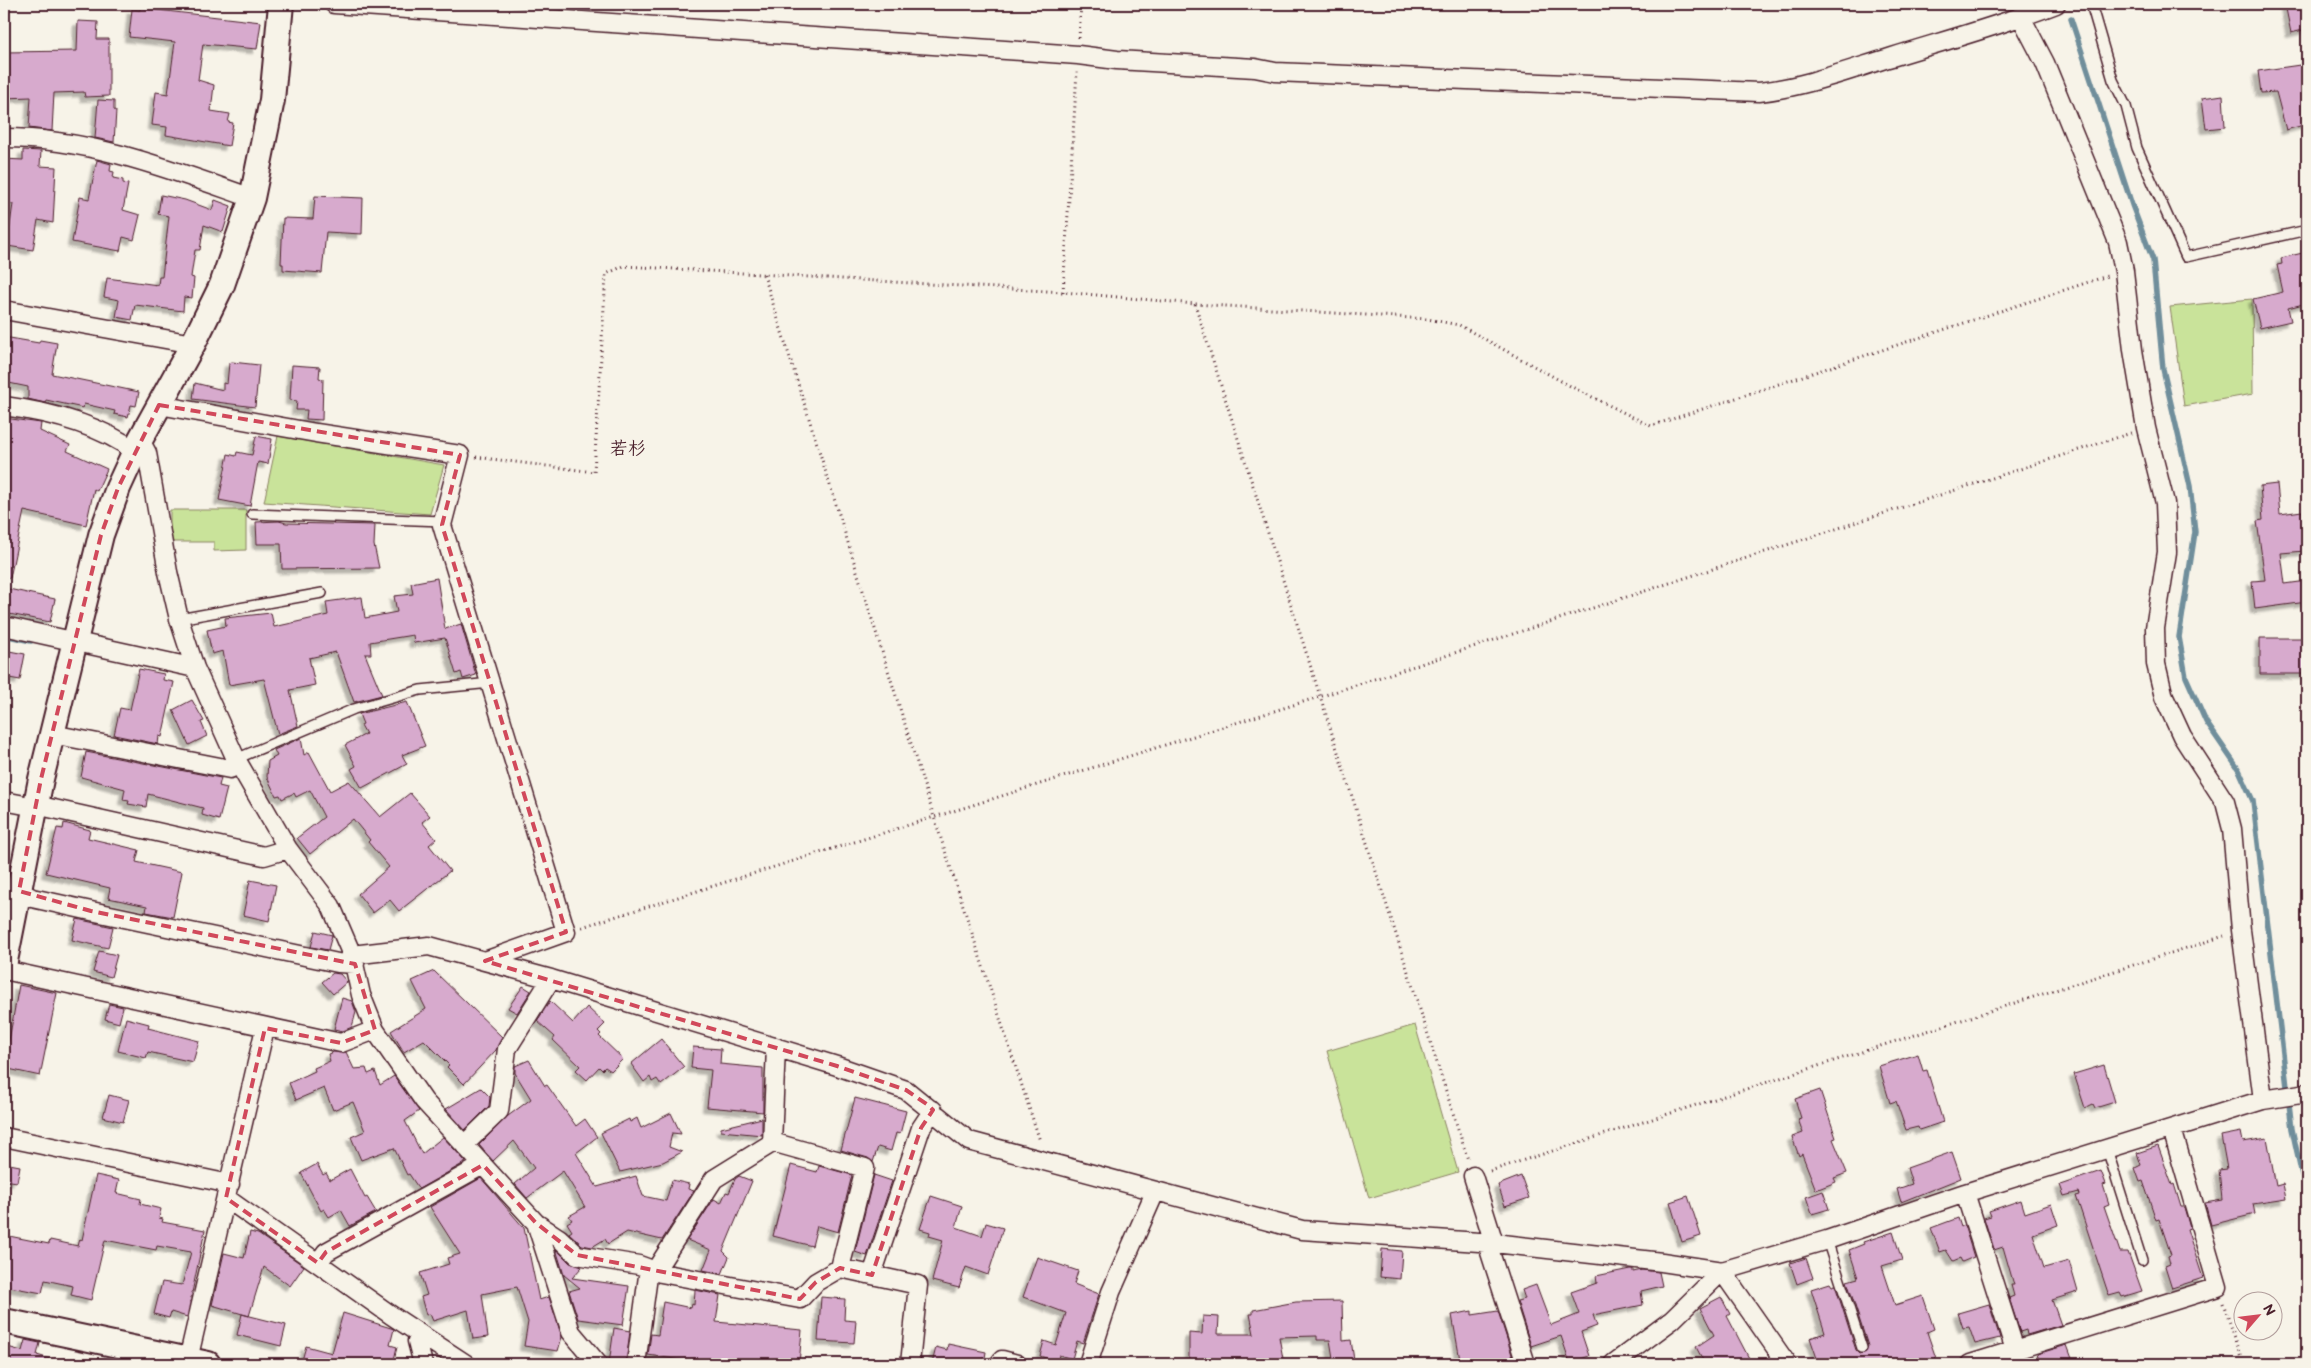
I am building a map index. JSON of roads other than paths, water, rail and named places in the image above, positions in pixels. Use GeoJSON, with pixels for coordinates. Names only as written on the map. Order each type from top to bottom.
{"type":"FeatureCollection","features":[{"type":"Feature","properties":{"kind":"street"},"geometry":{"type":"LineString","coordinates":[[281,4],[272,100],[252,198],[222,285],[193,344],[137,445],[118,488],[102,535],[52,734],[4,968],[265,1028],[341,1043],[375,1030]]}},
{"type":"Feature","properties":{"kind":"street"},"geometry":{"type":"LineString","coordinates":[[334,4],[1078,55],[1117,60],[1255,68],[1275,72],[1759,92],[1781,90],[2021,18],[2056,4]]}},
{"type":"Feature","properties":{"kind":"street"},"geometry":{"type":"LineString","coordinates":[[2021,18],[2045,63],[2118,242],[2124,271],[2133,350],[2146,428],[2166,503],[2167,552],[2155,628],[2156,664],[2164,697],[2182,736],[2225,802],[2237,863],[2241,930],[2263,1100]]}},
{"type":"Feature","properties":{"kind":"street"},"geometry":{"type":"LineString","coordinates":[[4,138],[34,138],[105,150],[252,198]]}},
{"type":"Feature","properties":{"kind":"street"},"geometry":{"type":"LineString","coordinates":[[4,310],[193,344]]}},
{"type":"Feature","properties":{"kind":"street"},"geometry":{"type":"LineString","coordinates":[[159,405],[316,433],[460,455],[442,525],[566,932],[485,961]]}},
{"type":"Feature","properties":{"kind":"street"},"geometry":{"type":"LineString","coordinates":[[4,406],[43,412],[137,445],[147,453],[168,572],[179,619],[195,668],[237,762],[288,849],[331,906],[353,960],[361,995],[375,1030],[424,1102],[465,1144],[536,1223],[559,1238],[577,1255],[800,1298],[816,1282],[840,1268],[918,1285],[910,1364]]}},
{"type":"Feature","properties":{"kind":"street"},"geometry":{"type":"LineString","coordinates":[[4,626],[195,668]]}},
{"type":"Feature","properties":{"kind":"street"},"geometry":{"type":"LineString","coordinates":[[52,734],[230,769],[237,762]]}},
{"type":"Feature","properties":{"kind":"street"},"geometry":{"type":"LineString","coordinates":[[4,801],[36,806],[264,856],[288,849]]}},
{"type":"Feature","properties":{"kind":"street"},"geometry":{"type":"LineString","coordinates":[[19,891],[32,898],[338,963],[429,946],[551,979],[776,1047],[906,1090],[969,1140],[1155,1192],[1302,1230],[1490,1243],[1662,1262],[1722,1271],[1827,1240],[1965,1193],[2263,1100],[2307,1093]]}},
{"type":"Feature","properties":{"kind":"street"},"geometry":{"type":"LineString","coordinates":[[465,1144],[499,1111],[507,1049],[551,979]]}},
{"type":"Feature","properties":{"kind":"street"},"geometry":{"type":"LineString","coordinates":[[4,1321],[138,1357],[198,1362],[228,1191],[265,1028]]}},
{"type":"Feature","properties":{"kind":"street"},"geometry":{"type":"LineString","coordinates":[[636,1364],[652,1270],[714,1179],[769,1146],[772,1142],[776,1047]]}},
{"type":"Feature","properties":{"kind":"street"},"geometry":{"type":"LineString","coordinates":[[872,1275],[920,1128],[933,1110]]}},
{"type":"Feature","properties":{"kind":"street"},"geometry":{"type":"LineString","coordinates":[[1970,1364],[2218,1287],[2172,1129]]}},
{"type":"Feature","properties":{"kind":"street"},"geometry":{"type":"LineString","coordinates":[[4,1137],[228,1191],[318,1263],[466,1364]]}},
{"type":"Feature","properties":{"kind":"street"},"geometry":{"type":"LineString","coordinates":[[772,1142],[865,1168],[840,1268]]}},
{"type":"Feature","properties":{"kind":"street"},"geometry":{"type":"LineString","coordinates":[[318,1263],[326,1252],[484,1165]]}},
{"type":"Feature","properties":{"kind":"street"},"geometry":{"type":"LineString","coordinates":[[1473,1176],[1490,1243],[1526,1364]]}},
{"type":"Feature","properties":{"kind":"street"},"geometry":{"type":"LineString","coordinates":[[1088,1364],[1111,1292],[1155,1192]]}},
{"type":"Feature","properties":{"kind":"street"},"geometry":{"type":"LineString","coordinates":[[1965,1193],[2015,1350]]}},
{"type":"Feature","properties":{"kind":"street"},"geometry":{"type":"LineString","coordinates":[[536,1223],[571,1332],[598,1364]]}},
{"type":"Feature","properties":{"kind":"street"},"geometry":{"type":"LineString","coordinates":[[1613,1364],[1672,1320],[1722,1271]]}},
{"type":"Feature","properties":{"kind":"street"},"geometry":{"type":"LineString","coordinates":[[1722,1271],[1787,1364]]}},
{"type":"Feature","properties":{"kind":"street"},"geometry":{"type":"LineString","coordinates":[[419,1333],[417,1341],[424,1364]]}},
{"type":"Feature","properties":{"kind":"street"},"geometry":{"type":"LineString","coordinates":[[998,1364],[1002,1360],[1018,1364]]}},
{"type":"Feature","properties":{"kind":"lane"},"geometry":{"type":"LineString","coordinates":[[2091,4],[2113,80],[2126,106],[2136,148],[2186,257],[2307,230]]}},
{"type":"Feature","properties":{"kind":"lane"},"geometry":{"type":"LineString","coordinates":[[252,514],[443,521]]}},
{"type":"Feature","properties":{"kind":"lane"},"geometry":{"type":"LineString","coordinates":[[179,619],[322,593]]}},
{"type":"Feature","properties":{"kind":"lane"},"geometry":{"type":"LineString","coordinates":[[237,762],[354,709],[420,690],[491,683]]}},
{"type":"Feature","properties":{"kind":"lane"},"geometry":{"type":"LineString","coordinates":[[2107,1149],[2142,1260]]}},
{"type":"Feature","properties":{"kind":"lane"},"geometry":{"type":"LineString","coordinates":[[1827,1240],[1862,1348]]}},
{"type":"Feature","properties":{"kind":"waterway"},"geometry":{"type":"LineString","coordinates":[[2071,19],[2132,205],[2153,260],[2163,369],[2190,486],[2195,532],[2179,637],[2186,677],[2206,722],[2239,770],[2253,801],[2292,1129],[2307,1198]]}},
{"type":"Feature","properties":{"kind":"waterway"},"geometry":{"type":"LineString","coordinates":[[4,635],[31,641]]}},
{"type":"Feature","properties":{"kind":"district","name":"若杉"},"geometry":{"type":"Point","coordinates":[628,448]}}]}
